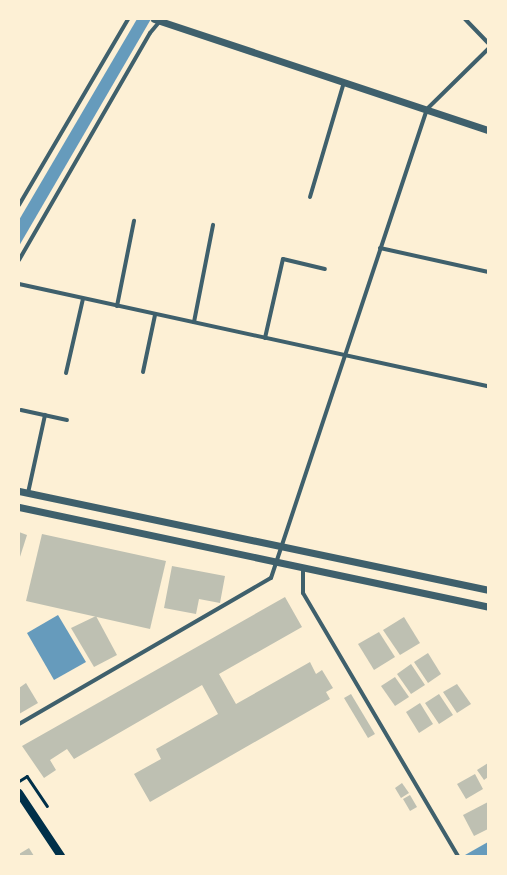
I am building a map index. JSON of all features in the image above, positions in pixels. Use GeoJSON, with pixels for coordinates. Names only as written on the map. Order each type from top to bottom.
{"type":"FeatureCollection","features":[{"type":"Feature","properties":{"kind":"main road"},"geometry":{"type":"LineString","coordinates":[[19,793],[61,856]]}},
{"type":"Feature","properties":{"kind":"street"},"geometry":{"type":"LineString","coordinates":[[19,205],[128,19]]}},
{"type":"Feature","properties":{"kind":"street"},"geometry":{"type":"LineString","coordinates":[[465,19],[488,43]]}},
{"type":"Feature","properties":{"kind":"street"},"geometry":{"type":"LineString","coordinates":[[19,260],[159,20],[488,130]]}},
{"type":"Feature","properties":{"kind":"street"},"geometry":{"type":"LineString","coordinates":[[19,724],[271,578],[278,562],[380,248],[427,109],[488,49]]}},
{"type":"Feature","properties":{"kind":"street"},"geometry":{"type":"LineString","coordinates":[[310,197],[344,81]]}},
{"type":"Feature","properties":{"kind":"street"},"geometry":{"type":"LineString","coordinates":[[117,306],[134,222]]}},
{"type":"Feature","properties":{"kind":"street"},"geometry":{"type":"LineString","coordinates":[[194,322],[213,225]]}},
{"type":"Feature","properties":{"kind":"street"},"geometry":{"type":"LineString","coordinates":[[380,248],[488,272]]}},
{"type":"Feature","properties":{"kind":"street"},"geometry":{"type":"LineString","coordinates":[[265,338],[284,259],[324,269]]}},
{"type":"Feature","properties":{"kind":"street"},"geometry":{"type":"LineString","coordinates":[[19,284],[345,357],[488,386]]}},
{"type":"Feature","properties":{"kind":"street"},"geometry":{"type":"LineString","coordinates":[[66,373],[83,299]]}},
{"type":"Feature","properties":{"kind":"street"},"geometry":{"type":"LineString","coordinates":[[143,372],[155,315]]}},
{"type":"Feature","properties":{"kind":"street"},"geometry":{"type":"LineString","coordinates":[[21,410],[67,420]]}},
{"type":"Feature","properties":{"kind":"street"},"geometry":{"type":"LineString","coordinates":[[28,493],[45,415]]}},
{"type":"Feature","properties":{"kind":"street"},"geometry":{"type":"LineString","coordinates":[[19,491],[488,590]]}},
{"type":"Feature","properties":{"kind":"street"},"geometry":{"type":"LineString","coordinates":[[19,507],[488,608]]}},
{"type":"Feature","properties":{"kind":"street"},"geometry":{"type":"LineString","coordinates":[[304,568],[303,593],[458,856]]}},
{"type":"Feature","properties":{"kind":"path"},"geometry":{"type":"LineString","coordinates":[[19,781],[27,776],[47,806]]}},
{"type":"Feature","properties":{"kind":"water"},"geometry":{"type":"Polygon","coordinates":[[[137,19],[151,19],[19,246],[19,220],[137,19]]]}},
{"type":"Feature","properties":{"kind":"water"},"geometry":{"type":"Polygon","coordinates":[[[58,615],[86,662],[54,680],[27,633],[58,615]]]}},
{"type":"Feature","properties":{"kind":"water"},"geometry":{"type":"Polygon","coordinates":[[[488,842],[488,855],[465,856],[465,855],[488,842]]]}},
{"type":"Feature","properties":{"kind":"building"},"geometry":{"type":"Polygon","coordinates":[[[19,532],[27,535],[19,560],[19,532]]]}},
{"type":"Feature","properties":{"kind":"building"},"geometry":{"type":"Polygon","coordinates":[[[42,534],[166,561],[150,629],[26,601],[42,534]]]}},
{"type":"Feature","properties":{"kind":"building"},"geometry":{"type":"Polygon","coordinates":[[[172,566],[225,576],[220,603],[199,599],[196,614],[164,608],[172,566]]]}},
{"type":"Feature","properties":{"kind":"building"},"geometry":{"type":"Polygon","coordinates":[[[285,597],[302,627],[219,674],[236,704],[310,662],[316,674],[322,670],[333,688],[326,692],[330,699],[150,802],[134,774],[161,759],[156,749],[218,714],[202,685],[74,759],[67,749],[50,760],[56,770],[44,778],[22,746],[285,597]]]}},
{"type":"Feature","properties":{"kind":"building"},"geometry":{"type":"Polygon","coordinates":[[[96,616],[117,655],[94,667],[71,628],[96,616]]]}},
{"type":"Feature","properties":{"kind":"building"},"geometry":{"type":"Polygon","coordinates":[[[404,617],[420,643],[400,655],[383,630],[404,617]]]}},
{"type":"Feature","properties":{"kind":"building"},"geometry":{"type":"Polygon","coordinates":[[[379,632],[395,657],[374,670],[358,644],[379,632]]]}},
{"type":"Feature","properties":{"kind":"building"},"geometry":{"type":"Polygon","coordinates":[[[428,653],[441,674],[428,683],[414,662],[428,653]]]}},
{"type":"Feature","properties":{"kind":"building"},"geometry":{"type":"Polygon","coordinates":[[[411,664],[425,685],[411,694],[397,674],[411,664]]]}},
{"type":"Feature","properties":{"kind":"building"},"geometry":{"type":"Polygon","coordinates":[[[395,677],[409,697],[395,706],[381,686],[395,677]]]}},
{"type":"Feature","properties":{"kind":"building"},"geometry":{"type":"Polygon","coordinates":[[[26,683],[38,703],[19,714],[19,688],[26,683]]]}},
{"type":"Feature","properties":{"kind":"building"},"geometry":{"type":"Polygon","coordinates":[[[457,684],[471,704],[457,713],[443,692],[457,684]]]}},
{"type":"Feature","properties":{"kind":"building"},"geometry":{"type":"Polygon","coordinates":[[[351,694],[375,734],[368,738],[344,698],[351,694]]]}},
{"type":"Feature","properties":{"kind":"building"},"geometry":{"type":"Polygon","coordinates":[[[439,694],[453,715],[439,724],[425,703],[439,694]]]}},
{"type":"Feature","properties":{"kind":"building"},"geometry":{"type":"Polygon","coordinates":[[[420,703],[433,724],[419,733],[406,712],[420,703]]]}},
{"type":"Feature","properties":{"kind":"building"},"geometry":{"type":"Polygon","coordinates":[[[488,763],[488,777],[484,780],[477,770],[488,763]]]}},
{"type":"Feature","properties":{"kind":"building"},"geometry":{"type":"Polygon","coordinates":[[[475,774],[483,789],[466,799],[457,784],[475,774]]]}},
{"type":"Feature","properties":{"kind":"building"},"geometry":{"type":"Polygon","coordinates":[[[402,783],[409,793],[401,798],[395,788],[402,783]]]}},
{"type":"Feature","properties":{"kind":"building"},"geometry":{"type":"Polygon","coordinates":[[[410,795],[417,807],[410,811],[403,799],[410,795]]]}},
{"type":"Feature","properties":{"kind":"building"},"geometry":{"type":"Polygon","coordinates":[[[488,802],[488,829],[474,836],[463,815],[488,802]]]}},
{"type":"Feature","properties":{"kind":"building"},"geometry":{"type":"Polygon","coordinates":[[[29,848],[34,856],[19,856],[19,854],[29,848]]]}}]}
